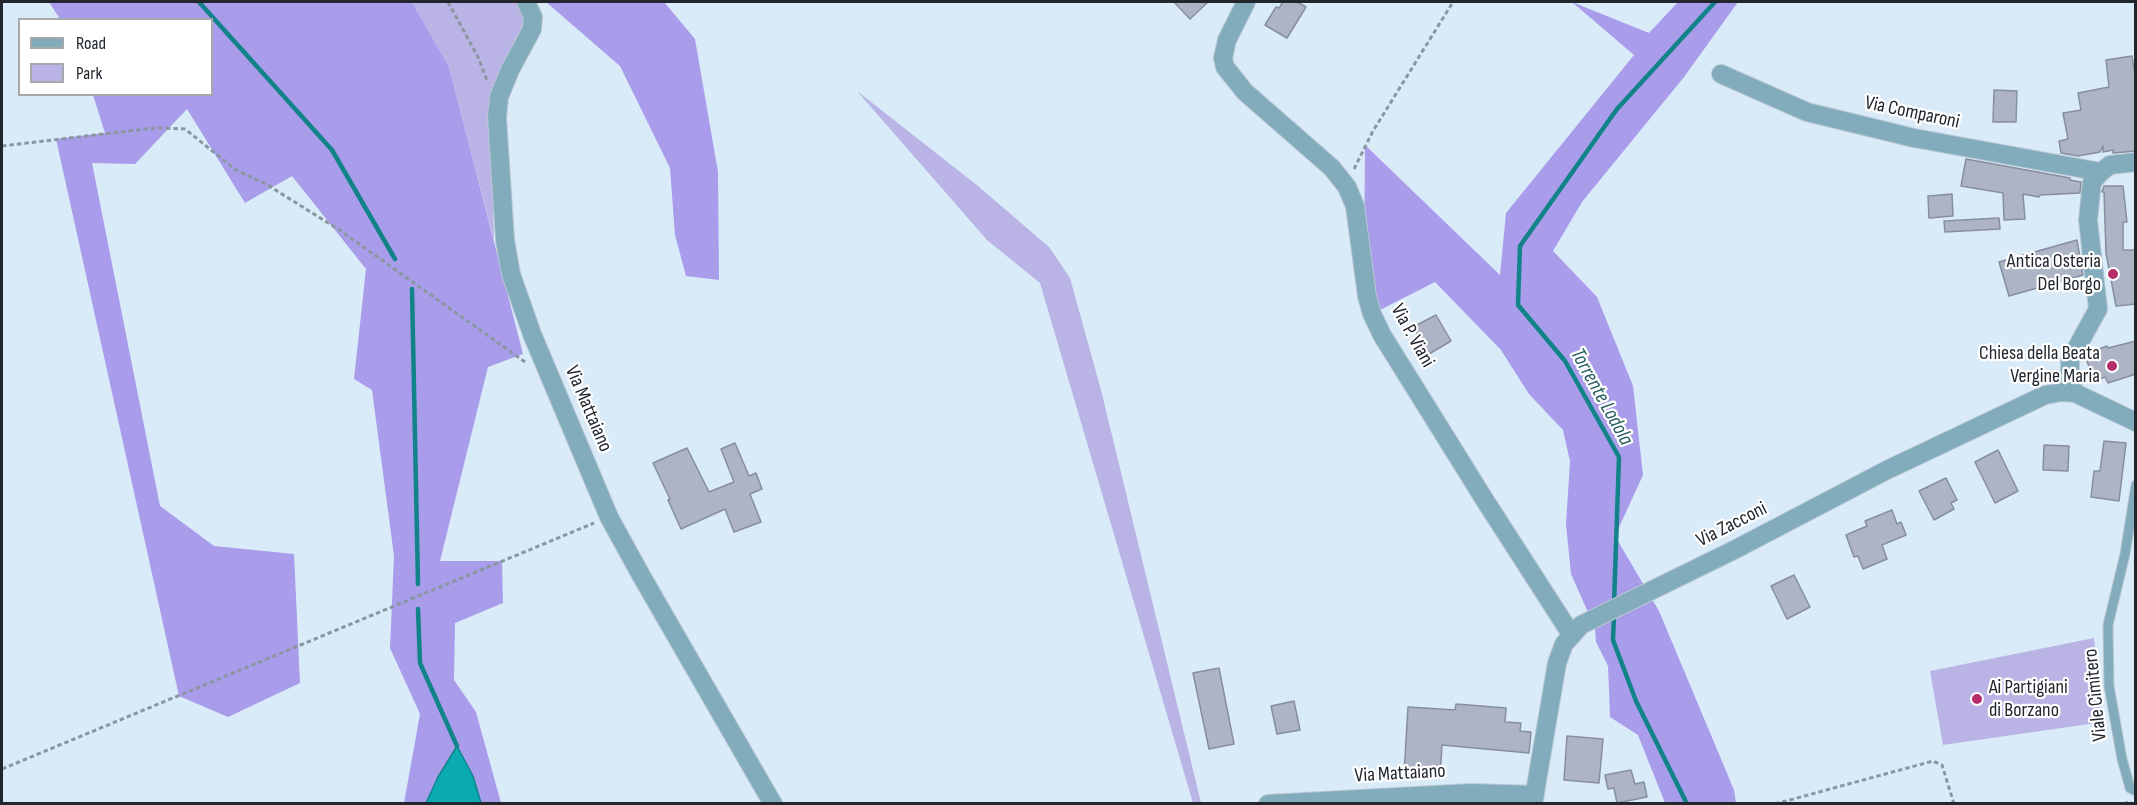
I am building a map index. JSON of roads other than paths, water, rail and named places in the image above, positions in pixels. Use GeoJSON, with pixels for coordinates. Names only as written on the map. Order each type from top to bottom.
{"type":"FeatureCollection","features":[{"type":"Feature","properties":{"kind":"street","name":"Via Mattaiano"},"geometry":{"type":"LineString","coordinates":[[526,2],[532,17],[532,28],[499,97],[497,117],[505,240],[511,274],[532,334],[609,517],[773,804]]}},
{"type":"Feature","properties":{"kind":"street","name":"Via P. Viani"},"geometry":{"type":"LineString","coordinates":[[1246,2],[1227,39],[1223,58],[1226,67],[1245,92],[1332,168],[1347,187],[1355,206],[1367,296],[1377,324],[1485,502],[1576,629]]}},
{"type":"Feature","properties":{"kind":"street","name":"Via Comparoni"},"geometry":{"type":"LineString","coordinates":[[1721,74],[1807,112],[1914,138],[2101,171],[2110,165],[2136,162]]}},
{"type":"Feature","properties":{"kind":"street"},"geometry":{"type":"LineString","coordinates":[[2101,171],[2092,182],[2088,220],[2097,309],[2070,360],[2070,379],[2075,393],[2136,422]]}},
{"type":"Feature","properties":{"kind":"street","name":"Via Zacconi"},"geometry":{"type":"LineString","coordinates":[[1576,629],[2033,399],[2054,393],[2075,393]]}},
{"type":"Feature","properties":{"kind":"street"},"geometry":{"type":"LineString","coordinates":[[1534,799],[1553,677],[1560,653],[1576,629]]}},
{"type":"Feature","properties":{"kind":"street","name":"Via Mattaiano"},"geometry":{"type":"LineString","coordinates":[[1268,804],[1471,793],[1534,799]]}},
{"type":"Feature","properties":{"kind":"lane","name":"Viale Cimitero"},"geometry":{"type":"LineString","coordinates":[[2136,485],[2125,554],[2108,625],[2109,686],[2122,759],[2130,788],[2136,791]]}},
{"type":"Feature","properties":{"kind":"water"},"geometry":{"type":"Polygon","coordinates":[[[457,746],[473,776],[481,803],[426,803],[438,777],[457,746]]]}},
{"type":"Feature","properties":{"kind":"waterway"},"geometry":{"type":"LineString","coordinates":[[199,2],[332,150],[395,259]]}},
{"type":"Feature","properties":{"kind":"waterway","name":"Torrente Lodola"},"geometry":{"type":"LineString","coordinates":[[1614,604],[1619,457],[1565,361],[1518,305],[1520,246],[1617,109],[1715,2]]}},
{"type":"Feature","properties":{"kind":"waterway"},"geometry":{"type":"LineString","coordinates":[[412,289],[418,584]]}},
{"type":"Feature","properties":{"kind":"waterway"},"geometry":{"type":"LineString","coordinates":[[418,609],[420,663],[457,746]]}},
{"type":"Feature","properties":{"kind":"waterway","name":"Torrente Lodola"},"geometry":{"type":"LineString","coordinates":[[1614,615],[1613,640],[1636,701],[1687,804]]}},
{"type":"Feature","properties":{"kind":"place","name":"Antica Osteria Del Borgo"},"geometry":{"type":"Point","coordinates":[2113,274]}},
{"type":"Feature","properties":{"kind":"place","name":"Chiesa della Beata Vergine Maria"},"geometry":{"type":"Point","coordinates":[2112,366]}},
{"type":"Feature","properties":{"kind":"place","name":"Ai Partigiani di Borzano"},"geometry":{"type":"Point","coordinates":[1977,699]}}]}
